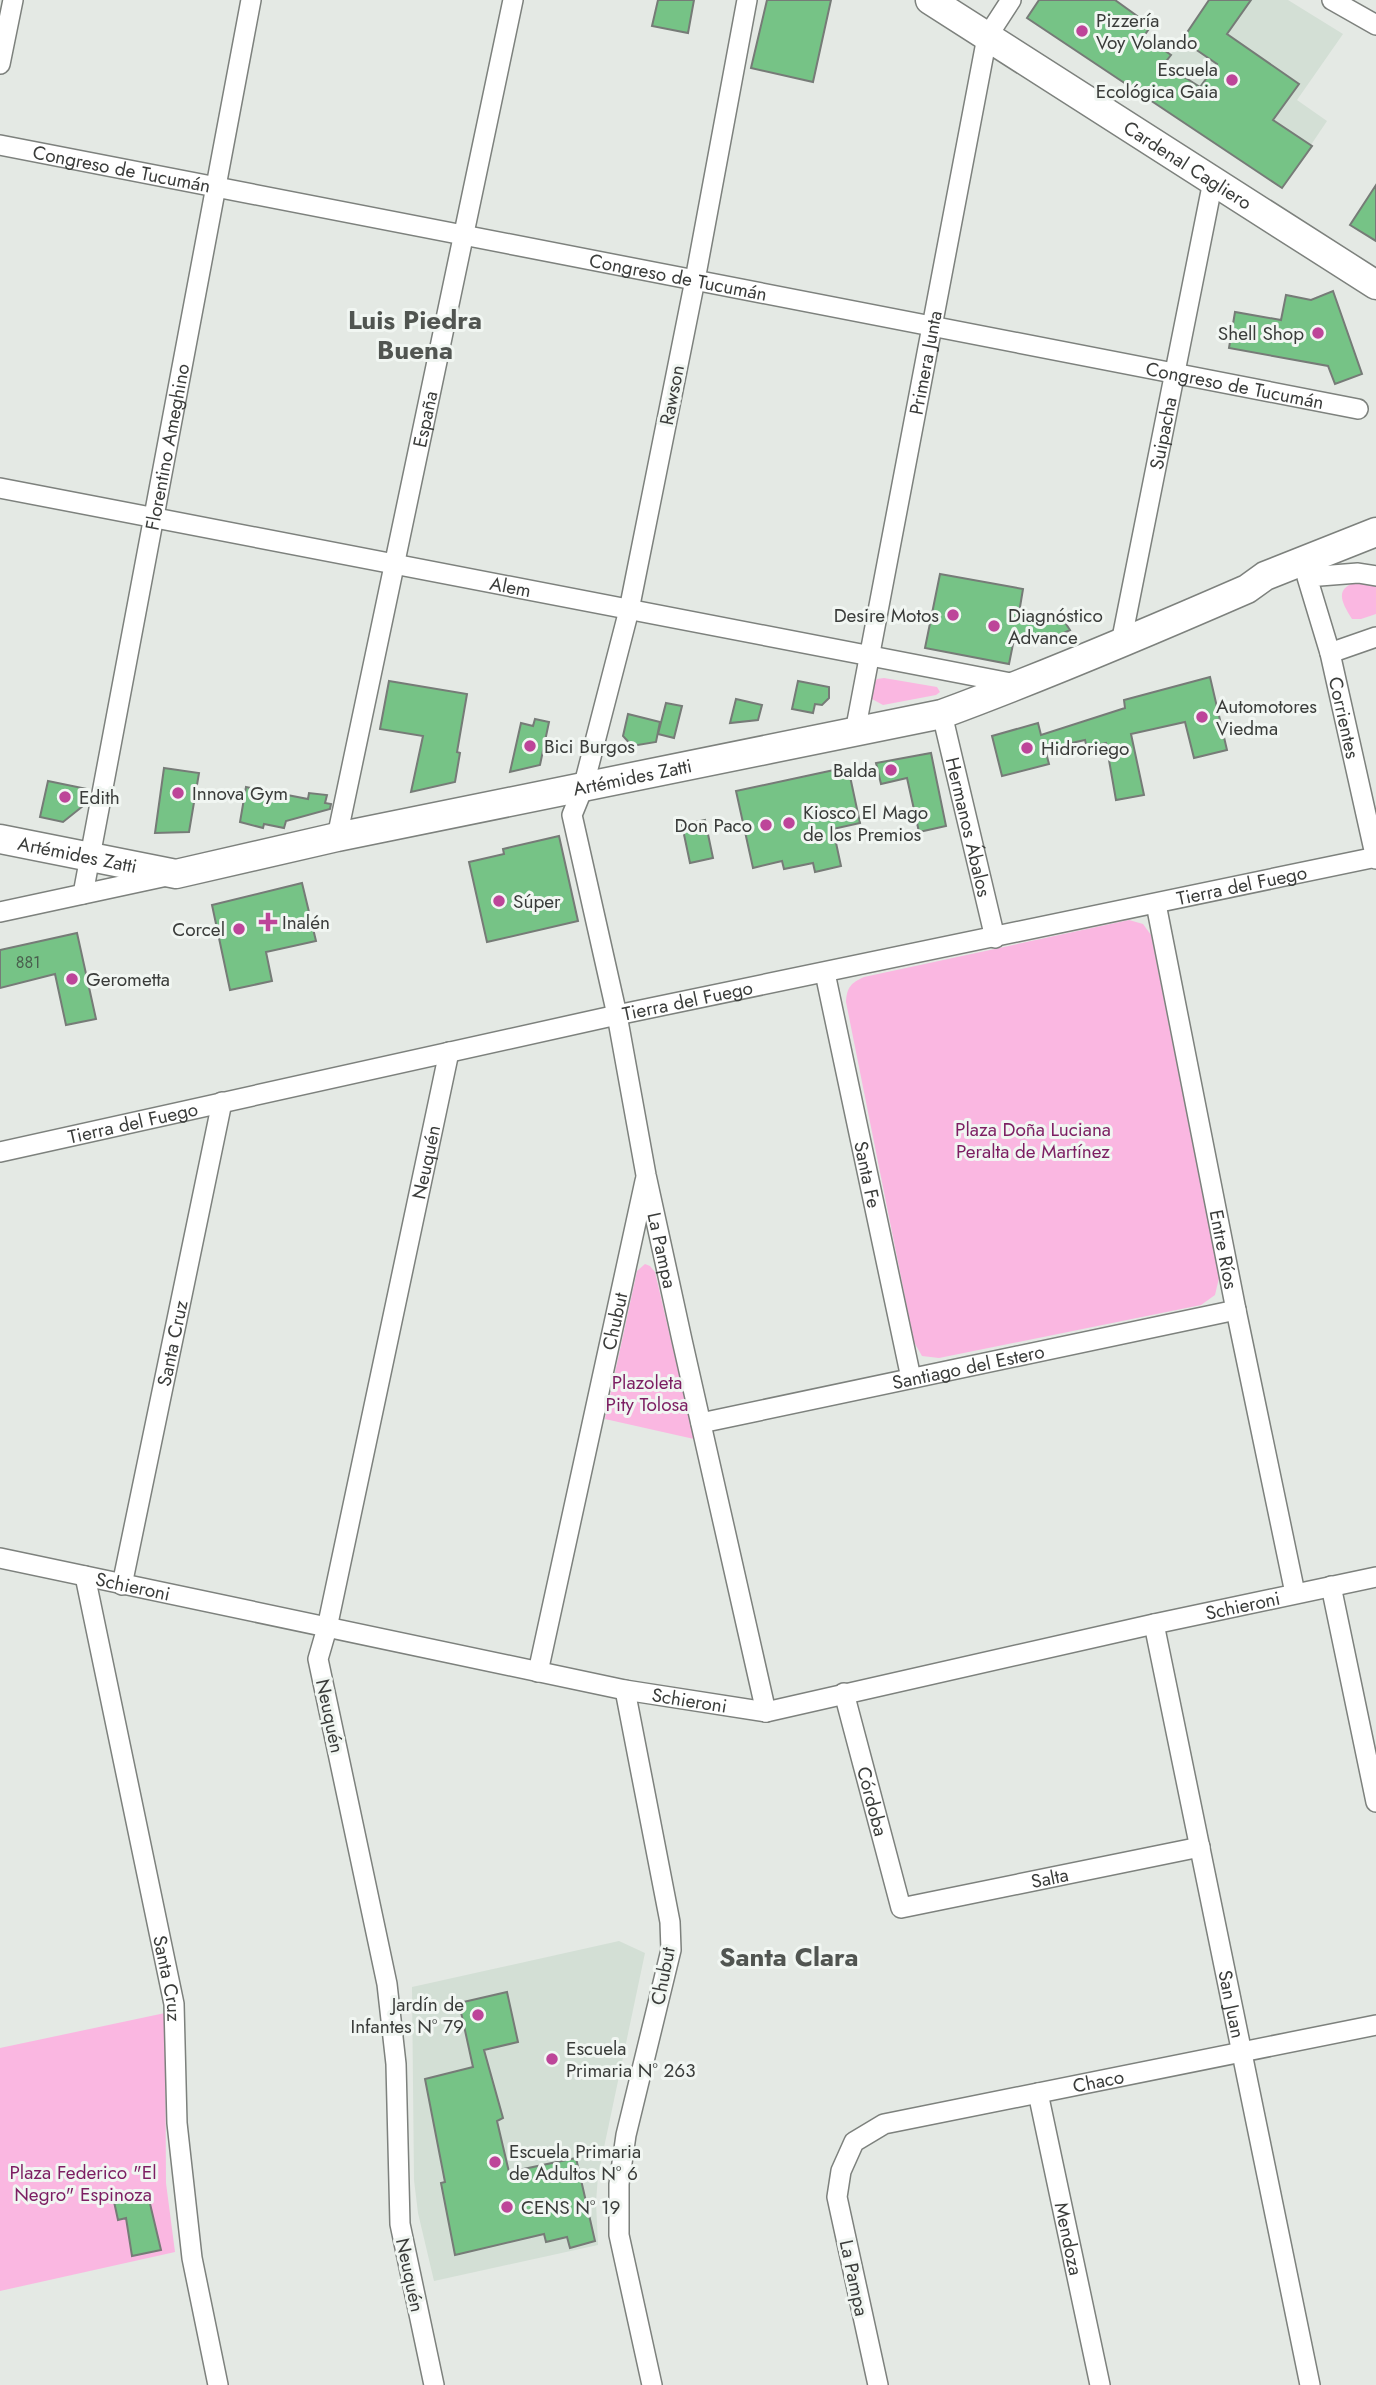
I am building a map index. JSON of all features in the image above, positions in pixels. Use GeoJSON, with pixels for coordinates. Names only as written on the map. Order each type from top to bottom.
{"type":"FeatureCollection","features":[{"type":"Feature","properties":{"kind":"main road","name":"Cardenal Cagliero"},"geometry":{"type":"LineString","coordinates":[[930,0],[1376,285]]}},
{"type":"Feature","properties":{"kind":"main road","name":"Artémides Zatti"},"geometry":{"type":"LineString","coordinates":[[0,839],[176,874],[337,837],[942,714],[1121,643],[1247,589],[1265,576],[1376,532]]}},
{"type":"Feature","properties":{"kind":"main road","name":"Artémides Zatti"},"geometry":{"type":"LineString","coordinates":[[1247,589],[1267,590],[1376,552]]}},
{"type":"Feature","properties":{"kind":"street"},"geometry":{"type":"LineString","coordinates":[[0,64],[13,0]]}},
{"type":"Feature","properties":{"kind":"street","name":"Florentino Ameghino"},"geometry":{"type":"LineString","coordinates":[[83,894],[251,0]]}},
{"type":"Feature","properties":{"kind":"street","name":"España"},"geometry":{"type":"LineString","coordinates":[[337,837],[513,0]]}},
{"type":"Feature","properties":{"kind":"street","name":"Rawson"},"geometry":{"type":"LineString","coordinates":[[583,788],[629,610],[695,280],[747,0]]}},
{"type":"Feature","properties":{"kind":"street","name":"Primera Junta"},"geometry":{"type":"LineString","coordinates":[[855,732],[988,37],[1011,0]]}},
{"type":"Feature","properties":{"kind":"street"},"geometry":{"type":"LineString","coordinates":[[1332,0],[1376,25]]}},
{"type":"Feature","properties":{"kind":"street","name":"Congreso de Tucumán"},"geometry":{"type":"LineString","coordinates":[[0,145],[1359,409]]}},
{"type":"Feature","properties":{"kind":"street","name":"Suipacha"},"geometry":{"type":"LineString","coordinates":[[1121,643],[1213,181]]}},
{"type":"Feature","properties":{"kind":"street","name":"Alem"},"geometry":{"type":"LineString","coordinates":[[0,488],[1020,685]]}},
{"type":"Feature","properties":{"kind":"street"},"geometry":{"type":"LineString","coordinates":[[1307,577],[1358,573],[1376,576]]}},
{"type":"Feature","properties":{"kind":"street","name":"Corrientes"},"geometry":{"type":"LineString","coordinates":[[1307,577],[1330,653],[1376,858]]}},
{"type":"Feature","properties":{"kind":"street"},"geometry":{"type":"LineString","coordinates":[[1330,653],[1376,637]]}},
{"type":"Feature","properties":{"kind":"street","name":"Hermanos Ábalos"},"geometry":{"type":"LineString","coordinates":[[942,714],[995,937]]}},
{"type":"Feature","properties":{"kind":"street","name":"La Pampa"},"geometry":{"type":"LineString","coordinates":[[583,788],[572,815],[617,1015],[646,1175],[766,1712]]}},
{"type":"Feature","properties":{"kind":"street","name":"Tierra del Fuego"},"geometry":{"type":"LineString","coordinates":[[1,1156],[222,1102],[617,1015],[1376,858]]}},
{"type":"Feature","properties":{"kind":"street"},"geometry":{"type":"LineString","coordinates":[[0,912],[176,874]]}},
{"type":"Feature","properties":{"kind":"street","name":"Entre Ríos"},"geometry":{"type":"LineString","coordinates":[[1156,904],[1295,1593]]}},
{"type":"Feature","properties":{"kind":"street","name":"Santa Fe"},"geometry":{"type":"LineString","coordinates":[[825,973],[911,1378]]}},
{"type":"Feature","properties":{"kind":"street","name":"Neuquén"},"geometry":{"type":"LineString","coordinates":[[434,2385],[400,2224],[396,2064],[387,1984],[318,1659],[327,1628],[449,1052]]}},
{"type":"Feature","properties":{"kind":"street","name":"Santa Cruz"},"geometry":{"type":"LineString","coordinates":[[122,1585],[222,1102]]}},
{"type":"Feature","properties":{"kind":"street","name":"Chubut"},"geometry":{"type":"LineString","coordinates":[[538,1672],[646,1175]]}},
{"type":"Feature","properties":{"kind":"street","name":"Santiago del Estero"},"geometry":{"type":"LineString","coordinates":[[701,1423],[1236,1310]]}},
{"type":"Feature","properties":{"kind":"street","name":"Schieroni"},"geometry":{"type":"LineString","coordinates":[[0,1558],[625,1690],[766,1712],[1376,1577]]}},
{"type":"Feature","properties":{"kind":"street","name":"Santa Cruz"},"geometry":{"type":"LineString","coordinates":[[85,1576],[174,2004],[177,2123],[192,2258],[218,2385]]}},
{"type":"Feature","properties":{"kind":"street"},"geometry":{"type":"LineString","coordinates":[[1331,1586],[1376,1802]]}},
{"type":"Feature","properties":{"kind":"street","name":"San Juan"},"geometry":{"type":"LineString","coordinates":[[1154,1624],[1310,2385]]}},
{"type":"Feature","properties":{"kind":"street","name":"Chubut"},"geometry":{"type":"LineString","coordinates":[[625,1690],[670,1922],[671,1950],[626,2135],[619,2184],[619,2235],[652,2385]]}},
{"type":"Feature","properties":{"kind":"street","name":"Córdoba"},"geometry":{"type":"LineString","coordinates":[[844,1693],[901,1908]]}},
{"type":"Feature","properties":{"kind":"street","name":"Salta"},"geometry":{"type":"LineString","coordinates":[[901,1908],[1200,1847]]}},
{"type":"Feature","properties":{"kind":"street","name":"Chaco"},"geometry":{"type":"LineString","coordinates":[[841,2171],[854,2142],[884,2124],[1376,2025]]}},
{"type":"Feature","properties":{"kind":"street","name":"Mendoza"},"geometry":{"type":"LineString","coordinates":[[1038,2093],[1100,2385]]}},
{"type":"Feature","properties":{"kind":"street","name":"La Pampa"},"geometry":{"type":"LineString","coordinates":[[841,2171],[837,2197],[878,2385]]}},
{"type":"Feature","properties":{"kind":"shaded area","name":"Escuela Ecológica Gaia"},"geometry":{"type":"Polygon","coordinates":[[[1209,0],[1288,0],[1343,34],[1297,100],[1327,121],[1282,188],[1142,95],[1209,0]]]}},
{"type":"Feature","properties":{"kind":"shaded area"},"geometry":{"type":"Polygon","coordinates":[[[619,1941],[645,1953],[598,2176],[598,2245],[434,2281],[418,2213],[414,2180],[412,1987],[619,1941]]]}},
{"type":"Feature","properties":{"kind":"green space"},"geometry":{"type":"Polygon","coordinates":[[[1362,581],[1376,582],[1376,614],[1352,619],[1342,600],[1342,594],[1347,586],[1362,581]]]}},
{"type":"Feature","properties":{"kind":"green space"},"geometry":{"type":"Polygon","coordinates":[[[877,679],[937,687],[940,692],[883,705],[872,699],[873,684],[877,679]]]}},
{"type":"Feature","properties":{"kind":"green space","name":"Plaza Doña Luciana Peralta de Martínez"},"geometry":{"type":"Polygon","coordinates":[[[1129,920],[1143,924],[1151,935],[1219,1278],[1215,1295],[1201,1305],[939,1358],[922,1356],[914,1342],[846,1002],[847,993],[853,984],[864,977],[1129,920]]]}},
{"type":"Feature","properties":{"kind":"green space","name":"Plazoleta Pity Tolosa"},"geometry":{"type":"Polygon","coordinates":[[[645,1264],[655,1272],[694,1439],[605,1419],[637,1271],[645,1264]]]}},
{"type":"Feature","properties":{"kind":"green space","name":"Plaza Federico \"El Negro\" Espinoza"},"geometry":{"type":"Polygon","coordinates":[[[165,2013],[166,2183],[175,2252],[0,2291],[0,2048],[165,2013]]]}},
{"type":"Feature","properties":{"kind":"building"},"geometry":{"type":"Polygon","coordinates":[[[658,0],[694,0],[688,33],[652,26],[658,0]]]}},
{"type":"Feature","properties":{"kind":"building"},"geometry":{"type":"Polygon","coordinates":[[[767,0],[831,0],[813,82],[751,68],[767,0]]]}},
{"type":"Feature","properties":{"kind":"building","name":"Escuela Ecológica Gaia"},"geometry":{"type":"Polygon","coordinates":[[[1039,0],[1115,0],[1151,26],[1144,36],[1171,55],[1164,64],[1200,87],[1217,64],[1182,40],[1209,0],[1251,0],[1227,34],[1299,84],[1273,120],[1312,146],[1282,188],[1027,18],[1039,0]]]}},
{"type":"Feature","properties":{"kind":"building"},"geometry":{"type":"Polygon","coordinates":[[[1376,185],[1376,241],[1350,225],[1376,185]]]}},
{"type":"Feature","properties":{"kind":"building"},"geometry":{"type":"Polygon","coordinates":[[[1333,291],[1362,374],[1335,384],[1328,366],[1229,348],[1235,312],[1281,320],[1286,295],[1311,300],[1333,291]]]}},
{"type":"Feature","properties":{"kind":"building"},"geometry":{"type":"Polygon","coordinates":[[[940,574],[1023,589],[1018,619],[1038,624],[1060,615],[1070,630],[1047,641],[1015,634],[1009,664],[925,648],[940,574]]]}},
{"type":"Feature","properties":{"kind":"building"},"geometry":{"type":"Polygon","coordinates":[[[1210,677],[1227,750],[1194,758],[1185,722],[1131,734],[1144,795],[1116,800],[1106,743],[1087,748],[1085,740],[1045,749],[1049,764],[1002,776],[992,736],[1038,723],[1041,735],[1125,708],[1124,700],[1210,677]]]}},
{"type":"Feature","properties":{"kind":"building"},"geometry":{"type":"Polygon","coordinates":[[[389,681],[467,694],[455,782],[411,792],[423,736],[380,729],[389,681]]]}},
{"type":"Feature","properties":{"kind":"building"},"geometry":{"type":"Polygon","coordinates":[[[798,681],[829,687],[829,698],[822,705],[815,704],[813,713],[792,709],[798,681]]]}},
{"type":"Feature","properties":{"kind":"building"},"geometry":{"type":"Polygon","coordinates":[[[736,699],[762,705],[758,720],[730,723],[736,699]]]}},
{"type":"Feature","properties":{"kind":"building"},"geometry":{"type":"Polygon","coordinates":[[[666,703],[682,706],[674,738],[658,734],[666,703]]]}},
{"type":"Feature","properties":{"kind":"building"},"geometry":{"type":"Polygon","coordinates":[[[628,714],[660,722],[656,742],[632,746],[623,736],[628,714]]]}},
{"type":"Feature","properties":{"kind":"building","name":"Bici Burgos"},"geometry":{"type":"Polygon","coordinates":[[[535,719],[549,722],[540,765],[510,772],[521,723],[533,726],[535,719]]]}},
{"type":"Feature","properties":{"kind":"building"},"geometry":{"type":"Polygon","coordinates":[[[931,753],[946,826],[919,832],[907,778],[881,784],[876,763],[931,753]]]}},
{"type":"Feature","properties":{"kind":"building"},"geometry":{"type":"Polygon","coordinates":[[[848,767],[860,823],[833,829],[841,866],[815,872],[813,863],[784,869],[782,861],[753,868],[736,791],[848,767]]]}},
{"type":"Feature","properties":{"kind":"building","name":"Innova Gym"},"geometry":{"type":"Polygon","coordinates":[[[164,768],[199,773],[189,832],[155,833],[164,768]]]}},
{"type":"Feature","properties":{"kind":"building","name":"Edith"},"geometry":{"type":"Polygon","coordinates":[[[48,781],[87,789],[83,806],[63,822],[40,817],[48,781]]]}},
{"type":"Feature","properties":{"kind":"building"},"geometry":{"type":"Polygon","coordinates":[[[246,787],[308,799],[309,793],[327,795],[325,803],[331,804],[330,809],[286,821],[284,828],[264,824],[263,828],[240,822],[246,787]]]}},
{"type":"Feature","properties":{"kind":"building"},"geometry":{"type":"Polygon","coordinates":[[[705,820],[713,858],[690,863],[682,825],[705,820]]]}},
{"type":"Feature","properties":{"kind":"building"},"geometry":{"type":"Polygon","coordinates":[[[559,836],[578,921],[487,942],[469,862],[504,854],[503,849],[559,836]]]}},
{"type":"Feature","properties":{"kind":"building"},"geometry":{"type":"Polygon","coordinates":[[[302,883],[316,941],[266,952],[272,981],[230,990],[212,905],[302,883]]]}},
{"type":"Feature","properties":{"kind":"building"},"geometry":{"type":"Polygon","coordinates":[[[77,933],[96,1019],[66,1025],[55,974],[0,988],[0,950],[77,933]]]}},
{"type":"Feature","properties":{"kind":"building","name":"Escuela Primaria de Adultos N° 6"},"geometry":{"type":"Polygon","coordinates":[[[507,1992],[518,2042],[484,2050],[503,2118],[497,2121],[509,2172],[576,2158],[595,2241],[570,2248],[567,2237],[546,2242],[544,2234],[455,2255],[441,2183],[445,2182],[425,2079],[473,2067],[459,2003],[507,1992]]]}},
{"type":"Feature","properties":{"kind":"building"},"geometry":{"type":"Polygon","coordinates":[[[147,2191],[161,2250],[132,2256],[126,2218],[118,2220],[113,2197],[147,2191]]]}},
{"type":"Feature","properties":{"kind":"place","name":"Pizzería Voy Volando"},"geometry":{"type":"Point","coordinates":[1082,31]}},
{"type":"Feature","properties":{"kind":"place","name":"Escuela Ecológica Gaia"},"geometry":{"type":"Point","coordinates":[1232,80]}},
{"type":"Feature","properties":{"kind":"place","name":"Shell Shop"},"geometry":{"type":"Point","coordinates":[1318,333]}},
{"type":"Feature","properties":{"kind":"place","name":"Desire Motos"},"geometry":{"type":"Point","coordinates":[953,615]}},
{"type":"Feature","properties":{"kind":"place","name":"Diagnóstico Advance"},"geometry":{"type":"Point","coordinates":[994,626]}},
{"type":"Feature","properties":{"kind":"place","name":"Automotores Viedma"},"geometry":{"type":"Point","coordinates":[1202,717]}},
{"type":"Feature","properties":{"kind":"place","name":"Bici Burgos"},"geometry":{"type":"Point","coordinates":[530,746]}},
{"type":"Feature","properties":{"kind":"place","name":"Hidroriego"},"geometry":{"type":"Point","coordinates":[1027,748]}},
{"type":"Feature","properties":{"kind":"place","name":"Balda"},"geometry":{"type":"Point","coordinates":[891,770]}},
{"type":"Feature","properties":{"kind":"place","name":"Innova Gym"},"geometry":{"type":"Point","coordinates":[178,793]}},
{"type":"Feature","properties":{"kind":"place","name":"Edith"},"geometry":{"type":"Point","coordinates":[65,797]}},
{"type":"Feature","properties":{"kind":"place","name":"Kiosco El Mago de los Premios"},"geometry":{"type":"Point","coordinates":[789,823]}},
{"type":"Feature","properties":{"kind":"place","name":"Don Paco"},"geometry":{"type":"Point","coordinates":[766,825]}},
{"type":"Feature","properties":{"kind":"place","name":"Súper"},"geometry":{"type":"Point","coordinates":[499,901]}},
{"type":"Feature","properties":{"kind":"place","name":"Inalén"},"geometry":{"type":"Point","coordinates":[268,922]}},
{"type":"Feature","properties":{"kind":"place","name":"Corcel"},"geometry":{"type":"Point","coordinates":[239,929]}},
{"type":"Feature","properties":{"kind":"place","name":"Gerometta"},"geometry":{"type":"Point","coordinates":[72,979]}},
{"type":"Feature","properties":{"kind":"place","name":"Jardín de Infantes N° 79"},"geometry":{"type":"Point","coordinates":[478,2015]}},
{"type":"Feature","properties":{"kind":"place","name":"Escuela Primaria N° 263"},"geometry":{"type":"Point","coordinates":[552,2059]}},
{"type":"Feature","properties":{"kind":"place","name":"Escuela Primaria de Adultos N° 6"},"geometry":{"type":"Point","coordinates":[495,2162]}},
{"type":"Feature","properties":{"kind":"place","name":"CENS N° 19"},"geometry":{"type":"Point","coordinates":[507,2207]}},
{"type":"Feature","properties":{"kind":"district","name":"Luis Piedra Buena"},"geometry":{"type":"Point","coordinates":[415,335]}},
{"type":"Feature","properties":{"kind":"district","name":"Santa Clara"},"geometry":{"type":"Point","coordinates":[789,1957]}}]}
